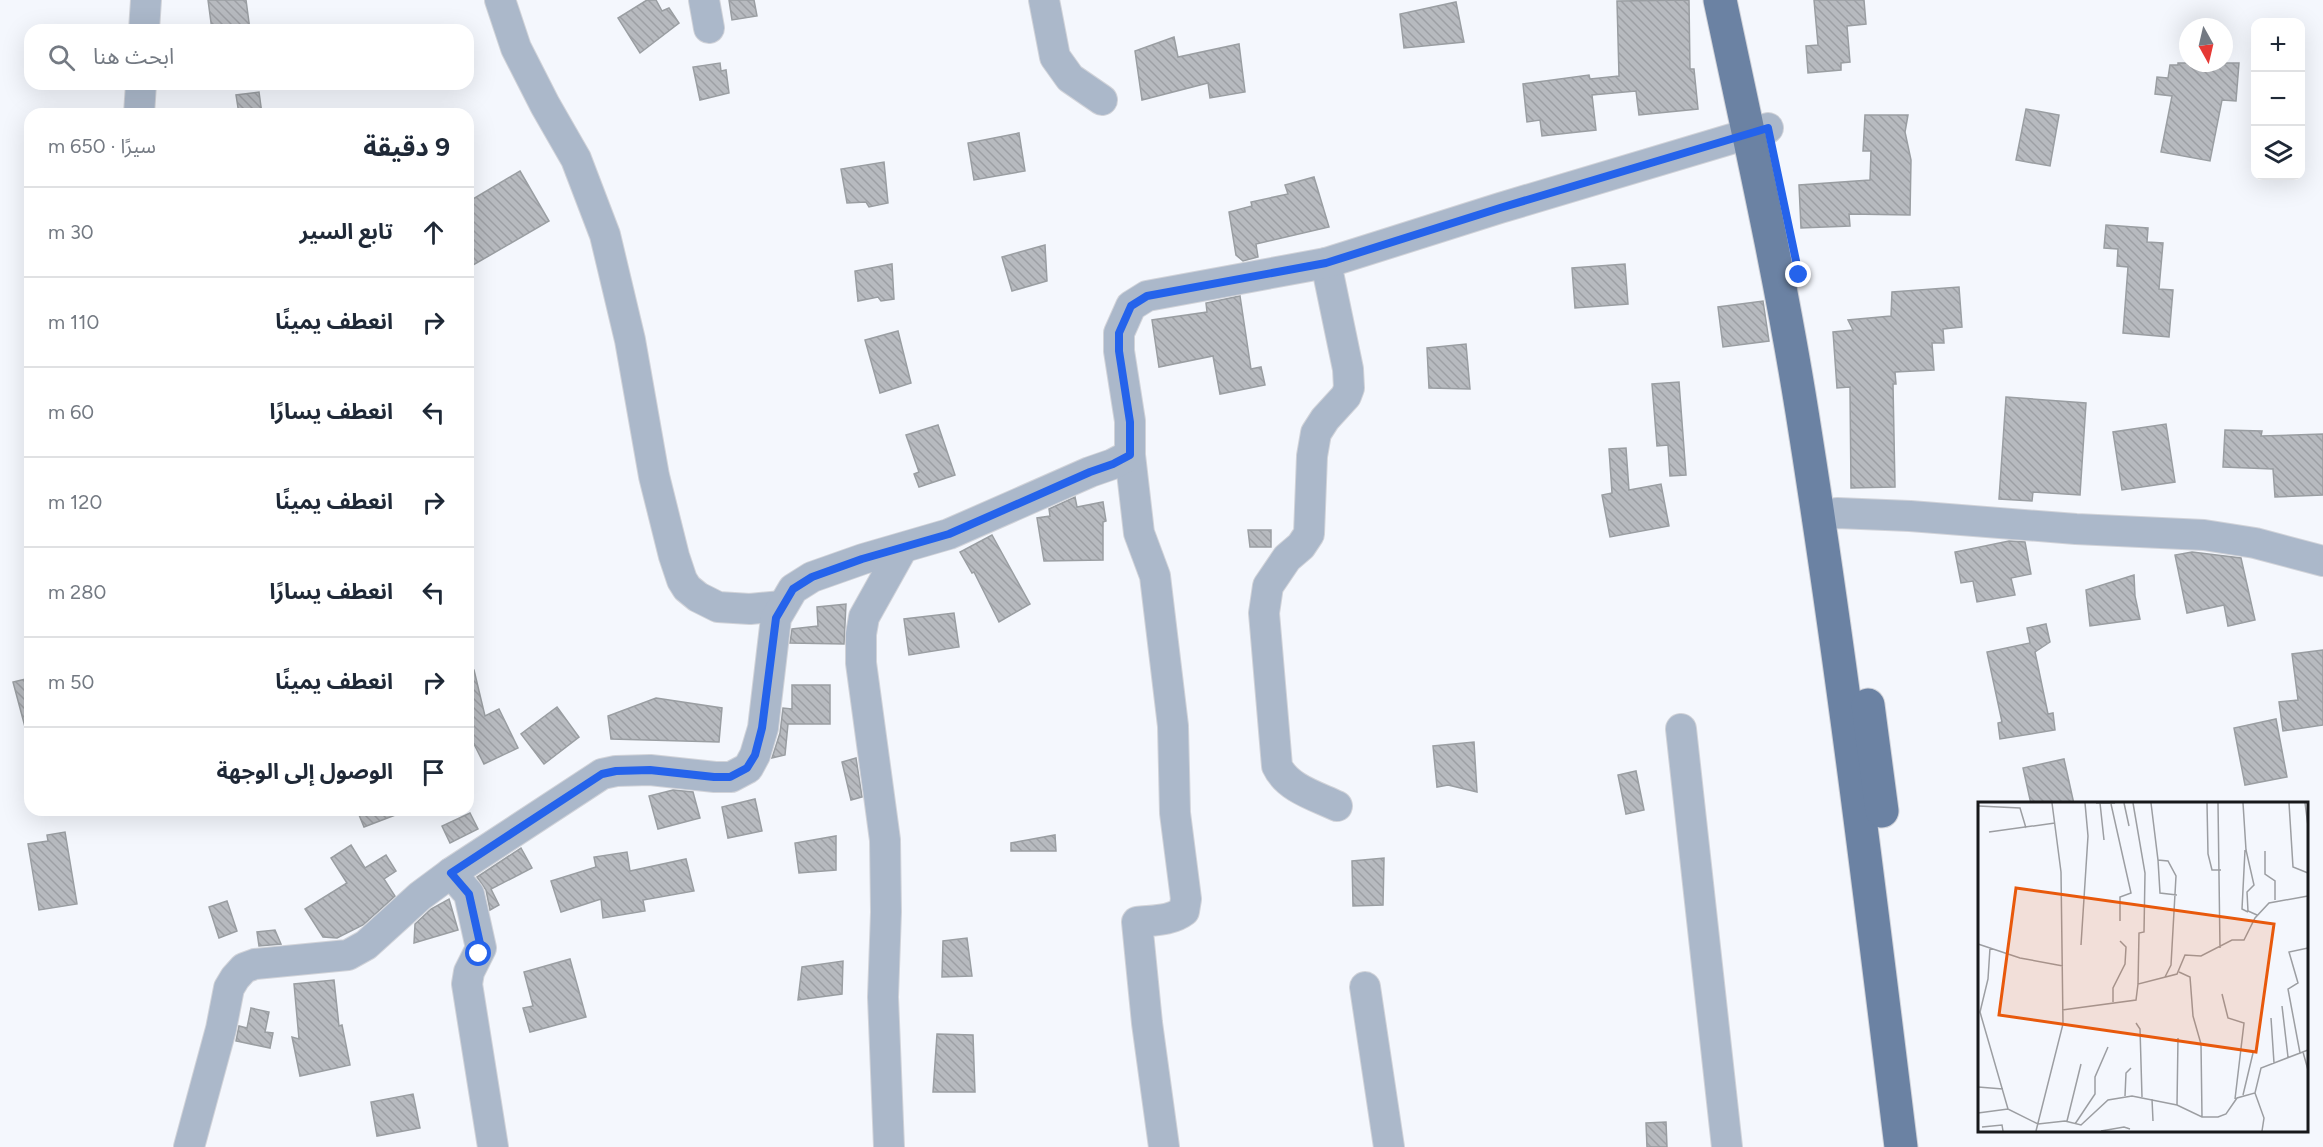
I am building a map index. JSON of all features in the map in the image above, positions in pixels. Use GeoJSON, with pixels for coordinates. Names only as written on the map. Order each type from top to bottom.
{"type":"FeatureCollection","features":[{"type":"Feature","properties":{"kind":"main road"},"geometry":{"type":"LineString","coordinates":[[1720,0],[1759,130]]}},
{"type":"Feature","properties":{"kind":"main road"},"geometry":{"type":"LineString","coordinates":[[1742,0],[1759,130],[1802,411],[1827,515],[1876,759],[1920,1147]]}},
{"type":"Feature","properties":{"kind":"main road"},"geometry":{"type":"LineString","coordinates":[[1827,515],[1901,1147]]}},
{"type":"Feature","properties":{"kind":"street"},"geometry":{"type":"LineString","coordinates":[[144,24],[146,0]]}},
{"type":"Feature","properties":{"kind":"street"},"geometry":{"type":"LineString","coordinates":[[500,0],[516,48],[576,159],[605,235],[630,340],[654,476],[682,579],[687,588],[698,597],[718,607],[750,609],[782,606]]}},
{"type":"Feature","properties":{"kind":"street"},"geometry":{"type":"LineString","coordinates":[[1044,0],[1055,57],[1070,78],[1102,100]]}},
{"type":"Feature","properties":{"kind":"street"},"geometry":{"type":"LineString","coordinates":[[139,108],[141,90]]}},
{"type":"Feature","properties":{"kind":"street"},"geometry":{"type":"LineString","coordinates":[[1164,1147],[1147,1023],[1137,922],[1169,919],[1178,915],[1184,911],[1186,899],[1175,813],[1173,726],[1155,576],[1139,533],[1130,455],[1130,422],[1119,351],[1119,333],[1131,306],[1147,296],[1326,263],[1759,130]]}},
{"type":"Feature","properties":{"kind":"street"},"geometry":{"type":"LineString","coordinates":[[1326,263],[1348,369],[1349,388],[1346,396],[1325,419],[1316,433],[1312,456],[1309,534],[1273,577],[1268,586],[1264,613],[1277,766],[1291,784],[1337,806]]}},
{"type":"Feature","properties":{"kind":"street"},"geometry":{"type":"LineString","coordinates":[[189,1147],[221,1029],[229,988],[244,968],[255,964],[348,956],[366,945],[420,896],[451,873],[602,774],[616,771],[650,770],[730,777],[747,768],[755,755],[762,728],[776,618],[793,589],[812,577],[862,559],[949,534],[1130,455]]}},
{"type":"Feature","properties":{"kind":"street"},"geometry":{"type":"LineString","coordinates":[[1827,515],[1921,517],[2076,529],[2205,535],[2256,543],[2323,561]]}},
{"type":"Feature","properties":{"kind":"street"},"geometry":{"type":"LineString","coordinates":[[889,1147],[883,997],[886,912],[885,840],[861,663],[861,634],[864,617],[902,549]]}},
{"type":"Feature","properties":{"kind":"street"},"geometry":{"type":"LineString","coordinates":[[1681,729],[1727,1147]]}},
{"type":"Feature","properties":{"kind":"street"},"geometry":{"type":"LineString","coordinates":[[451,873],[469,894],[481,948],[469,972],[467,984],[493,1147]]}},
{"type":"Feature","properties":{"kind":"street"},"geometry":{"type":"LineString","coordinates":[[1365,987],[1389,1147]]}},
{"type":"Feature","properties":{"kind":"building"},"geometry":{"type":"Polygon","coordinates":[[[208,0],[246,0],[249,24],[211,24],[208,0]]]}},
{"type":"Feature","properties":{"kind":"building"},"geometry":{"type":"Polygon","coordinates":[[[647,0],[656,0],[662,11],[669,8],[679,23],[640,53],[618,18],[647,0]]]}},
{"type":"Feature","properties":{"kind":"building"},"geometry":{"type":"Polygon","coordinates":[[[729,0],[754,0],[757,16],[732,20],[729,0]]]}},
{"type":"Feature","properties":{"kind":"building"},"geometry":{"type":"Polygon","coordinates":[[[1689,0],[1690,69],[1694,69],[1698,109],[1639,115],[1636,91],[1592,95],[1596,130],[1542,136],[1540,120],[1527,122],[1523,84],[1589,75],[1590,79],[1619,76],[1617,1],[1689,0]]]}},
{"type":"Feature","properties":{"kind":"building"},"geometry":{"type":"Polygon","coordinates":[[[1814,0],[1864,0],[1866,24],[1847,26],[1850,62],[1841,63],[1841,70],[1808,73],[1806,46],[1818,45],[1814,0]]]}},
{"type":"Feature","properties":{"kind":"building"},"geometry":{"type":"Polygon","coordinates":[[[1456,2],[1464,42],[1404,48],[1400,14],[1456,2]]]}},
{"type":"Feature","properties":{"kind":"building"},"geometry":{"type":"Polygon","coordinates":[[[1174,37],[1178,57],[1239,44],[1245,92],[1210,98],[1208,83],[1142,100],[1135,51],[1174,37]]]}},
{"type":"Feature","properties":{"kind":"building"},"geometry":{"type":"Polygon","coordinates":[[[720,63],[721,71],[726,70],[729,93],[700,100],[693,67],[720,63]]]}},
{"type":"Feature","properties":{"kind":"building"},"geometry":{"type":"Polygon","coordinates":[[[2179,63],[2179,72],[2233,72],[2233,63],[2239,63],[2236,101],[2222,100],[2210,161],[2161,152],[2172,96],[2155,94],[2157,77],[2168,78],[2170,65],[2179,63]]]}},
{"type":"Feature","properties":{"kind":"building"},"geometry":{"type":"Polygon","coordinates":[[[259,92],[261,108],[238,108],[236,95],[259,92]]]}},
{"type":"Feature","properties":{"kind":"building"},"geometry":{"type":"Polygon","coordinates":[[[2026,109],[2059,115],[2050,166],[2016,160],[2026,109]]]}},
{"type":"Feature","properties":{"kind":"building"},"geometry":{"type":"Polygon","coordinates":[[[1865,115],[1908,115],[1905,132],[1911,160],[1910,215],[1849,214],[1850,226],[1801,228],[1799,185],[1870,180],[1871,151],[1863,151],[1865,115]]]}},
{"type":"Feature","properties":{"kind":"building"},"geometry":{"type":"Polygon","coordinates":[[[1019,133],[1025,171],[974,180],[968,143],[1019,133]]]}},
{"type":"Feature","properties":{"kind":"building"},"geometry":{"type":"Polygon","coordinates":[[[884,162],[888,203],[869,207],[866,202],[847,203],[841,169],[884,162]]]}},
{"type":"Feature","properties":{"kind":"building"},"geometry":{"type":"Polygon","coordinates":[[[520,171],[549,221],[474,265],[474,198],[520,171]]]}},
{"type":"Feature","properties":{"kind":"building"},"geometry":{"type":"Polygon","coordinates":[[[1314,177],[1329,227],[1256,244],[1258,257],[1243,261],[1236,255],[1229,212],[1252,206],[1251,202],[1288,194],[1285,185],[1314,177]]]}},
{"type":"Feature","properties":{"kind":"building"},"geometry":{"type":"Polygon","coordinates":[[[2106,225],[2148,228],[2147,242],[2163,243],[2159,289],[2173,290],[2169,337],[2123,333],[2128,267],[2117,266],[2118,249],[2104,248],[2106,225]]]}},
{"type":"Feature","properties":{"kind":"building"},"geometry":{"type":"Polygon","coordinates":[[[1045,245],[1047,281],[1012,291],[1002,257],[1045,245]]]}},
{"type":"Feature","properties":{"kind":"building"},"geometry":{"type":"Polygon","coordinates":[[[892,264],[894,299],[881,301],[878,297],[858,301],[855,271],[892,264]]]}},
{"type":"Feature","properties":{"kind":"building"},"geometry":{"type":"Polygon","coordinates":[[[1625,264],[1628,304],[1575,308],[1572,268],[1625,264]]]}},
{"type":"Feature","properties":{"kind":"building"},"geometry":{"type":"Polygon","coordinates":[[[1959,287],[1962,327],[1943,329],[1944,343],[1932,343],[1934,370],[1895,372],[1896,384],[1893,384],[1895,487],[1851,488],[1850,387],[1837,388],[1833,332],[1853,330],[1848,320],[1891,316],[1892,292],[1959,287]]]}},
{"type":"Feature","properties":{"kind":"building"},"geometry":{"type":"Polygon","coordinates":[[[1240,296],[1251,369],[1261,367],[1265,385],[1220,394],[1213,356],[1159,367],[1152,320],[1207,312],[1206,303],[1240,296]]]}},
{"type":"Feature","properties":{"kind":"building"},"geometry":{"type":"Polygon","coordinates":[[[1763,301],[1769,341],[1723,347],[1718,307],[1763,301]]]}},
{"type":"Feature","properties":{"kind":"building"},"geometry":{"type":"Polygon","coordinates":[[[898,331],[911,383],[880,393],[865,340],[898,331]]]}},
{"type":"Feature","properties":{"kind":"building"},"geometry":{"type":"Polygon","coordinates":[[[1466,344],[1470,389],[1429,388],[1427,348],[1466,344]]]}},
{"type":"Feature","properties":{"kind":"building"},"geometry":{"type":"Polygon","coordinates":[[[1679,382],[1686,475],[1670,476],[1668,445],[1657,446],[1652,384],[1679,382]]]}},
{"type":"Feature","properties":{"kind":"building"},"geometry":{"type":"Polygon","coordinates":[[[2006,397],[2086,403],[2080,495],[2033,492],[2032,501],[1999,499],[2006,397]]]}},
{"type":"Feature","properties":{"kind":"building"},"geometry":{"type":"Polygon","coordinates":[[[2166,424],[2175,482],[2122,490],[2113,432],[2166,424]]]}},
{"type":"Feature","properties":{"kind":"building"},"geometry":{"type":"Polygon","coordinates":[[[938,425],[955,475],[919,487],[914,474],[919,472],[906,435],[938,425]]]}},
{"type":"Feature","properties":{"kind":"building"},"geometry":{"type":"Polygon","coordinates":[[[2225,430],[2262,431],[2261,436],[2323,434],[2323,495],[2275,497],[2273,469],[2223,467],[2225,430]]]}},
{"type":"Feature","properties":{"kind":"building"},"geometry":{"type":"Polygon","coordinates":[[[1626,448],[1629,490],[1661,484],[1669,526],[1610,537],[1602,495],[1612,493],[1609,449],[1626,448]]]}},
{"type":"Feature","properties":{"kind":"building"},"geometry":{"type":"Polygon","coordinates":[[[1075,497],[1077,507],[1103,502],[1106,521],[1103,522],[1103,560],[1044,561],[1037,518],[1050,516],[1049,509],[1075,497]]]}},
{"type":"Feature","properties":{"kind":"building"},"geometry":{"type":"Polygon","coordinates":[[[1248,530],[1271,530],[1271,547],[1250,547],[1248,530]]]}},
{"type":"Feature","properties":{"kind":"building"},"geometry":{"type":"Polygon","coordinates":[[[992,535],[1030,604],[999,622],[974,572],[972,573],[960,552],[992,535]]]}},
{"type":"Feature","properties":{"kind":"building"},"geometry":{"type":"Polygon","coordinates":[[[2009,541],[2025,542],[2031,574],[2011,578],[2015,595],[1977,602],[1973,581],[1961,583],[1955,552],[2009,541]]]}},
{"type":"Feature","properties":{"kind":"building"},"geometry":{"type":"Polygon","coordinates":[[[2192,552],[2241,558],[2255,620],[2228,626],[2224,605],[2187,613],[2175,555],[2192,552]]]}},
{"type":"Feature","properties":{"kind":"building"},"geometry":{"type":"Polygon","coordinates":[[[2134,575],[2135,596],[2140,619],[2090,626],[2086,590],[2134,575]]]}},
{"type":"Feature","properties":{"kind":"building"},"geometry":{"type":"Polygon","coordinates":[[[846,604],[844,644],[790,643],[792,629],[818,626],[817,607],[846,604]]]}},
{"type":"Feature","properties":{"kind":"building"},"geometry":{"type":"Polygon","coordinates":[[[954,613],[959,647],[909,655],[904,619],[954,613]]]}},
{"type":"Feature","properties":{"kind":"building"},"geometry":{"type":"Polygon","coordinates":[[[2046,624],[2050,642],[2035,652],[2048,714],[2053,713],[2055,730],[2000,739],[1998,723],[2002,722],[1987,652],[2030,643],[2027,628],[2046,624]]]}},
{"type":"Feature","properties":{"kind":"building"},"geometry":{"type":"Polygon","coordinates":[[[2323,650],[2323,725],[2283,731],[2279,702],[2298,700],[2292,654],[2323,650]]]}},
{"type":"Feature","properties":{"kind":"building"},"geometry":{"type":"Polygon","coordinates":[[[474,670],[485,716],[499,709],[518,748],[484,764],[474,744],[474,670]]]}},
{"type":"Feature","properties":{"kind":"building"},"geometry":{"type":"Polygon","coordinates":[[[24,679],[24,723],[13,682],[24,679]]]}},
{"type":"Feature","properties":{"kind":"building"},"geometry":{"type":"Polygon","coordinates":[[[792,685],[830,685],[830,724],[788,724],[785,755],[772,758],[780,733],[783,708],[792,709],[792,685]]]}},
{"type":"Feature","properties":{"kind":"building"},"geometry":{"type":"Polygon","coordinates":[[[656,698],[722,708],[719,742],[611,739],[608,716],[656,698]]]}},
{"type":"Feature","properties":{"kind":"building"},"geometry":{"type":"Polygon","coordinates":[[[557,707],[579,737],[544,764],[521,734],[557,707]]]}},
{"type":"Feature","properties":{"kind":"building"},"geometry":{"type":"Polygon","coordinates":[[[2276,719],[2287,777],[2245,785],[2234,728],[2276,719]]]}},
{"type":"Feature","properties":{"kind":"building"},"geometry":{"type":"Polygon","coordinates":[[[1474,742],[1477,792],[1448,785],[1437,787],[1433,746],[1474,742]]]}},
{"type":"Feature","properties":{"kind":"building"},"geometry":{"type":"Polygon","coordinates":[[[856,758],[862,797],[851,800],[842,762],[856,758]]]}},
{"type":"Feature","properties":{"kind":"building"},"geometry":{"type":"Polygon","coordinates":[[[2064,759],[2074,802],[2031,802],[2023,768],[2064,759]]]}},
{"type":"Feature","properties":{"kind":"building"},"geometry":{"type":"Polygon","coordinates":[[[1636,771],[1644,810],[1626,814],[1618,775],[1636,771]]]}},
{"type":"Feature","properties":{"kind":"building"},"geometry":{"type":"Polygon","coordinates":[[[673,790],[693,792],[700,818],[658,829],[649,796],[673,790]]]}},
{"type":"Feature","properties":{"kind":"building"},"geometry":{"type":"Polygon","coordinates":[[[755,799],[762,831],[728,838],[722,807],[755,799]]]}},
{"type":"Feature","properties":{"kind":"building"},"geometry":{"type":"Polygon","coordinates":[[[359,816],[393,816],[364,827],[359,816]]]}},
{"type":"Feature","properties":{"kind":"building"},"geometry":{"type":"Polygon","coordinates":[[[464,816],[472,816],[478,829],[450,843],[442,826],[464,816]]]}},
{"type":"Feature","properties":{"kind":"building"},"geometry":{"type":"Polygon","coordinates":[[[65,832],[77,904],[39,910],[28,844],[48,841],[47,835],[65,832]]]}},
{"type":"Feature","properties":{"kind":"building"},"geometry":{"type":"Polygon","coordinates":[[[1055,835],[1056,851],[1011,851],[1011,843],[1055,835]]]}},
{"type":"Feature","properties":{"kind":"building"},"geometry":{"type":"Polygon","coordinates":[[[836,836],[836,870],[799,873],[795,843],[836,836]]]}},
{"type":"Feature","properties":{"kind":"building"},"geometry":{"type":"Polygon","coordinates":[[[351,845],[365,868],[386,855],[396,871],[384,879],[395,896],[363,925],[337,938],[323,937],[305,909],[347,883],[331,858],[351,845]]]}},
{"type":"Feature","properties":{"kind":"building"},"geometry":{"type":"Polygon","coordinates":[[[521,848],[532,868],[491,889],[499,905],[490,910],[486,890],[477,877],[521,848]]]}},
{"type":"Feature","properties":{"kind":"building"},"geometry":{"type":"Polygon","coordinates":[[[627,852],[630,871],[686,859],[694,891],[643,900],[645,911],[603,918],[601,899],[561,912],[551,881],[596,867],[594,857],[627,852]]]}},
{"type":"Feature","properties":{"kind":"building"},"geometry":{"type":"Polygon","coordinates":[[[1384,858],[1383,905],[1353,906],[1352,861],[1384,858]]]}},
{"type":"Feature","properties":{"kind":"building"},"geometry":{"type":"Polygon","coordinates":[[[449,899],[458,930],[414,943],[415,924],[431,909],[449,899]]]}},
{"type":"Feature","properties":{"kind":"building"},"geometry":{"type":"Polygon","coordinates":[[[227,901],[237,931],[219,938],[209,907],[227,901]]]}},
{"type":"Feature","properties":{"kind":"building"},"geometry":{"type":"Polygon","coordinates":[[[275,930],[281,944],[259,946],[257,932],[275,930]]]}},
{"type":"Feature","properties":{"kind":"building"},"geometry":{"type":"Polygon","coordinates":[[[967,938],[972,976],[942,977],[943,941],[967,938]]]}},
{"type":"Feature","properties":{"kind":"building"},"geometry":{"type":"Polygon","coordinates":[[[570,959],[586,1017],[530,1032],[523,1008],[533,1006],[524,972],[570,959]]]}},
{"type":"Feature","properties":{"kind":"building"},"geometry":{"type":"Polygon","coordinates":[[[843,961],[842,994],[798,1000],[802,967],[843,961]]]}},
{"type":"Feature","properties":{"kind":"building"},"geometry":{"type":"Polygon","coordinates":[[[334,980],[339,1026],[342,1025],[350,1065],[300,1076],[292,1037],[299,1039],[294,984],[334,980]]]}},
{"type":"Feature","properties":{"kind":"building"},"geometry":{"type":"Polygon","coordinates":[[[251,1008],[269,1012],[265,1032],[273,1033],[270,1048],[236,1041],[239,1026],[247,1028],[251,1008]]]}},
{"type":"Feature","properties":{"kind":"building"},"geometry":{"type":"Polygon","coordinates":[[[937,1034],[973,1035],[975,1092],[933,1092],[937,1034]]]}},
{"type":"Feature","properties":{"kind":"building"},"geometry":{"type":"Polygon","coordinates":[[[413,1094],[420,1128],[377,1136],[371,1102],[413,1094]]]}},
{"type":"Feature","properties":{"kind":"building"},"geometry":{"type":"Polygon","coordinates":[[[1666,1122],[1667,1147],[1647,1147],[1646,1123],[1666,1122]]]}},
{"type":"Feature","properties":{"kind":"route"},"geometry":{"type":"LineString","coordinates":[[479,954],[481,948],[469,894],[451,873],[602,774],[616,771],[650,770],[730,777],[747,768],[755,755],[762,728],[776,618],[793,589],[812,577],[862,559],[949,534],[1130,455],[1130,422],[1119,351],[1119,333],[1131,306],[1147,296],[1326,263],[1768,128],[1799,275]]}}]}
